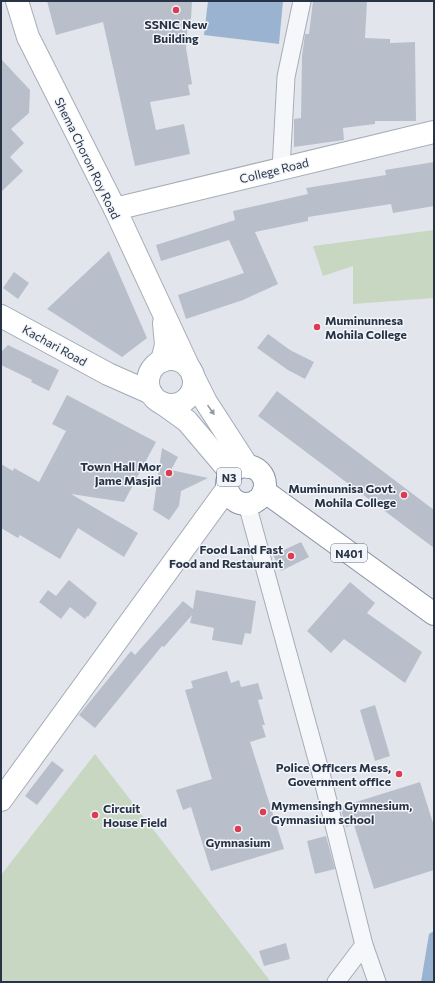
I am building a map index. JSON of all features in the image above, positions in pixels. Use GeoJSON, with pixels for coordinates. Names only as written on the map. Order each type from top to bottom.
{"type":"FeatureCollection","features":[{"type":"Feature","properties":{"kind":"main road","name":"Shema Choron Roy Road"},"geometry":{"type":"LineString","coordinates":[[17,1],[28,37],[114,209],[191,372]]}},
{"type":"Feature","properties":{"kind":"main road","name":"College Road"},"geometry":{"type":"LineString","coordinates":[[114,209],[434,132]]}},
{"type":"Feature","properties":{"kind":"main road","name":"Shema Choron Roy Road"},"geometry":{"type":"LineString","coordinates":[[156,366],[166,345],[163,314]]}},
{"type":"Feature","properties":{"kind":"main road","name":"Kachari Road"},"geometry":{"type":"LineString","coordinates":[[1,316],[108,374],[157,398],[187,421],[236,476]]}},
{"type":"Feature","properties":{"kind":"main road"},"geometry":{"type":"LineString","coordinates":[[156,366],[177,360],[191,372],[192,389],[184,401],[170,404],[157,398]]}},
{"type":"Feature","properties":{"kind":"main road","name":"Kachari Road"},"geometry":{"type":"LineString","coordinates":[[108,374],[125,375],[156,366]]}},
{"type":"Feature","properties":{"kind":"main road","name":"N3"},"geometry":{"type":"LineString","coordinates":[[156,366],[148,386],[157,398]]}},
{"type":"Feature","properties":{"kind":"main road","name":"N3"},"geometry":{"type":"LineString","coordinates":[[191,372],[206,402],[236,476],[233,499],[247,504]]}},
{"type":"Feature","properties":{"kind":"main road","name":"N3"},"geometry":{"type":"LineString","coordinates":[[236,476],[254,468],[262,476],[265,482],[264,491]]}},
{"type":"Feature","properties":{"kind":"main road"},"geometry":{"type":"LineString","coordinates":[[1,800],[236,476]]}},
{"type":"Feature","properties":{"kind":"main road"},"geometry":{"type":"LineString","coordinates":[[247,504],[260,498],[264,491]]}},
{"type":"Feature","properties":{"kind":"main road","name":"N401"},"geometry":{"type":"LineString","coordinates":[[264,491],[434,614]]}},
{"type":"Feature","properties":{"kind":"street"},"geometry":{"type":"LineString","coordinates":[[281,169],[286,78],[302,1]]}},
{"type":"Feature","properties":{"kind":"street"},"geometry":{"type":"LineString","coordinates":[[247,504],[324,785],[364,945],[377,982]]}},
{"type":"Feature","properties":{"kind":"street"},"geometry":{"type":"LineString","coordinates":[[336,982],[364,945]]}},
{"type":"Feature","properties":{"kind":"green space"},"geometry":{"type":"Polygon","coordinates":[[[434,230],[434,298],[353,304],[353,266],[323,276],[313,246],[434,230]]]}},
{"type":"Feature","properties":{"kind":"green space","name":"Circuit House Field"},"geometry":{"type":"Polygon","coordinates":[[[95,754],[271,982],[1,982],[1,875],[95,754]]]}},
{"type":"Feature","properties":{"kind":"water"},"geometry":{"type":"Polygon","coordinates":[[[208,1],[283,1],[279,44],[204,35],[208,1]]]}},
{"type":"Feature","properties":{"kind":"water"},"geometry":{"type":"Polygon","coordinates":[[[434,931],[434,982],[421,982],[429,934],[434,931]]]}},
{"type":"Feature","properties":{"kind":"building"},"geometry":{"type":"Polygon","coordinates":[[[47,1],[192,1],[191,20],[188,20],[186,48],[192,84],[188,85],[190,95],[150,102],[156,130],[184,124],[190,154],[135,166],[103,22],[56,35],[47,1]]]}},
{"type":"Feature","properties":{"kind":"building"},"geometry":{"type":"Polygon","coordinates":[[[313,1],[367,1],[365,38],[390,39],[390,43],[415,42],[416,121],[375,121],[375,124],[343,128],[344,140],[294,147],[294,119],[301,118],[302,56],[305,34],[309,34],[313,1]]]}},
{"type":"Feature","properties":{"kind":"building"},"geometry":{"type":"Polygon","coordinates":[[[1,59],[30,90],[29,113],[11,129],[24,143],[10,157],[23,171],[1,192],[1,59]]]}},
{"type":"Feature","properties":{"kind":"building"},"geometry":{"type":"Polygon","coordinates":[[[434,162],[434,206],[393,213],[391,204],[308,217],[308,221],[255,232],[278,284],[243,300],[186,319],[178,295],[244,273],[229,240],[161,261],[156,245],[235,220],[233,211],[308,194],[306,188],[386,175],[385,170],[434,162]]]}},
{"type":"Feature","properties":{"kind":"building"},"geometry":{"type":"Polygon","coordinates":[[[109,251],[147,338],[122,357],[47,309],[109,251]]]}},
{"type":"Feature","properties":{"kind":"building"},"geometry":{"type":"Polygon","coordinates":[[[14,272],[29,283],[18,299],[3,288],[14,272]]]}},
{"type":"Feature","properties":{"kind":"building"},"geometry":{"type":"Polygon","coordinates":[[[268,334],[290,350],[314,362],[305,379],[288,370],[257,348],[268,334]]]}},
{"type":"Feature","properties":{"kind":"building"},"geometry":{"type":"Polygon","coordinates":[[[8,345],[59,370],[49,391],[31,382],[32,380],[1,365],[1,352],[8,345]]]}},
{"type":"Feature","properties":{"kind":"building"},"geometry":{"type":"Polygon","coordinates":[[[277,391],[434,510],[434,548],[258,416],[277,391]]]}},
{"type":"Feature","properties":{"kind":"building"},"geometry":{"type":"Polygon","coordinates":[[[67,395],[156,442],[124,502],[71,494],[138,533],[124,557],[78,528],[60,559],[20,535],[18,538],[1,528],[1,464],[13,471],[14,468],[39,482],[66,431],[52,424],[67,395]]]}},
{"type":"Feature","properties":{"kind":"building"},"geometry":{"type":"Polygon","coordinates":[[[162,448],[178,457],[171,470],[208,478],[181,491],[179,506],[169,520],[153,510],[162,448]]]}},
{"type":"Feature","properties":{"kind":"building","name":"Food Land Fast Food and Restaurant"},"geometry":{"type":"Polygon","coordinates":[[[301,542],[309,557],[281,571],[273,555],[301,542]]]}},
{"type":"Feature","properties":{"kind":"building"},"geometry":{"type":"Polygon","coordinates":[[[69,580],[97,603],[85,619],[70,607],[61,619],[39,602],[48,590],[56,596],[69,580]]]}},
{"type":"Feature","properties":{"kind":"building"},"geometry":{"type":"Polygon","coordinates":[[[350,582],[375,603],[367,613],[422,652],[405,683],[344,639],[331,653],[307,631],[350,582]]]}},
{"type":"Feature","properties":{"kind":"building"},"geometry":{"type":"Polygon","coordinates":[[[196,590],[256,601],[251,634],[245,633],[242,645],[212,640],[214,628],[190,623],[192,615],[164,647],[162,646],[95,728],[79,715],[131,651],[135,655],[183,601],[193,609],[196,590]]]}},
{"type":"Feature","properties":{"kind":"building"},"geometry":{"type":"Polygon","coordinates":[[[227,671],[231,683],[239,680],[241,687],[258,683],[263,699],[258,700],[265,725],[262,725],[266,737],[250,742],[284,849],[211,871],[191,807],[183,810],[176,790],[212,779],[185,690],[193,688],[191,681],[227,671]]]}},
{"type":"Feature","properties":{"kind":"building"},"geometry":{"type":"Polygon","coordinates":[[[375,705],[390,756],[375,761],[360,710],[375,705]]]}},
{"type":"Feature","properties":{"kind":"building"},"geometry":{"type":"Polygon","coordinates":[[[52,761],[64,770],[37,805],[25,796],[52,761]]]}},
{"type":"Feature","properties":{"kind":"building"},"geometry":{"type":"Polygon","coordinates":[[[420,782],[434,826],[434,870],[374,889],[354,825],[346,827],[340,807],[420,782]]]}},
{"type":"Feature","properties":{"kind":"building"},"geometry":{"type":"Polygon","coordinates":[[[326,836],[335,869],[315,874],[307,841],[326,836]]]}},
{"type":"Feature","properties":{"kind":"building"},"geometry":{"type":"Polygon","coordinates":[[[286,943],[290,959],[264,966],[259,951],[286,943]]]}},
{"type":"Feature","properties":{"kind":"place","name":"SSNIC New Building"},"geometry":{"type":"Point","coordinates":[176,10]}},
{"type":"Feature","properties":{"kind":"place","name":"Muminunnesa Mohila College"},"geometry":{"type":"Point","coordinates":[317,327]}},
{"type":"Feature","properties":{"kind":"place","name":"Town Hall Mor Jame Masjid"},"geometry":{"type":"Point","coordinates":[169,473]}},
{"type":"Feature","properties":{"kind":"place","name":"Muminunnisa Govt. Mohila College"},"geometry":{"type":"Point","coordinates":[404,495]}},
{"type":"Feature","properties":{"kind":"place","name":"Food Land Fast Food and Restaurant"},"geometry":{"type":"Point","coordinates":[291,556]}},
{"type":"Feature","properties":{"kind":"place","name":"Police Officers Mess, Government office"},"geometry":{"type":"Point","coordinates":[399,774]}},
{"type":"Feature","properties":{"kind":"place","name":"Mymensingh Gymnesium, Gymnasium school"},"geometry":{"type":"Point","coordinates":[263,812]}},
{"type":"Feature","properties":{"kind":"place","name":"Circuit House Field"},"geometry":{"type":"Point","coordinates":[95,815]}},
{"type":"Feature","properties":{"kind":"place","name":"Gymnasium"},"geometry":{"type":"Point","coordinates":[238,829]}}]}
